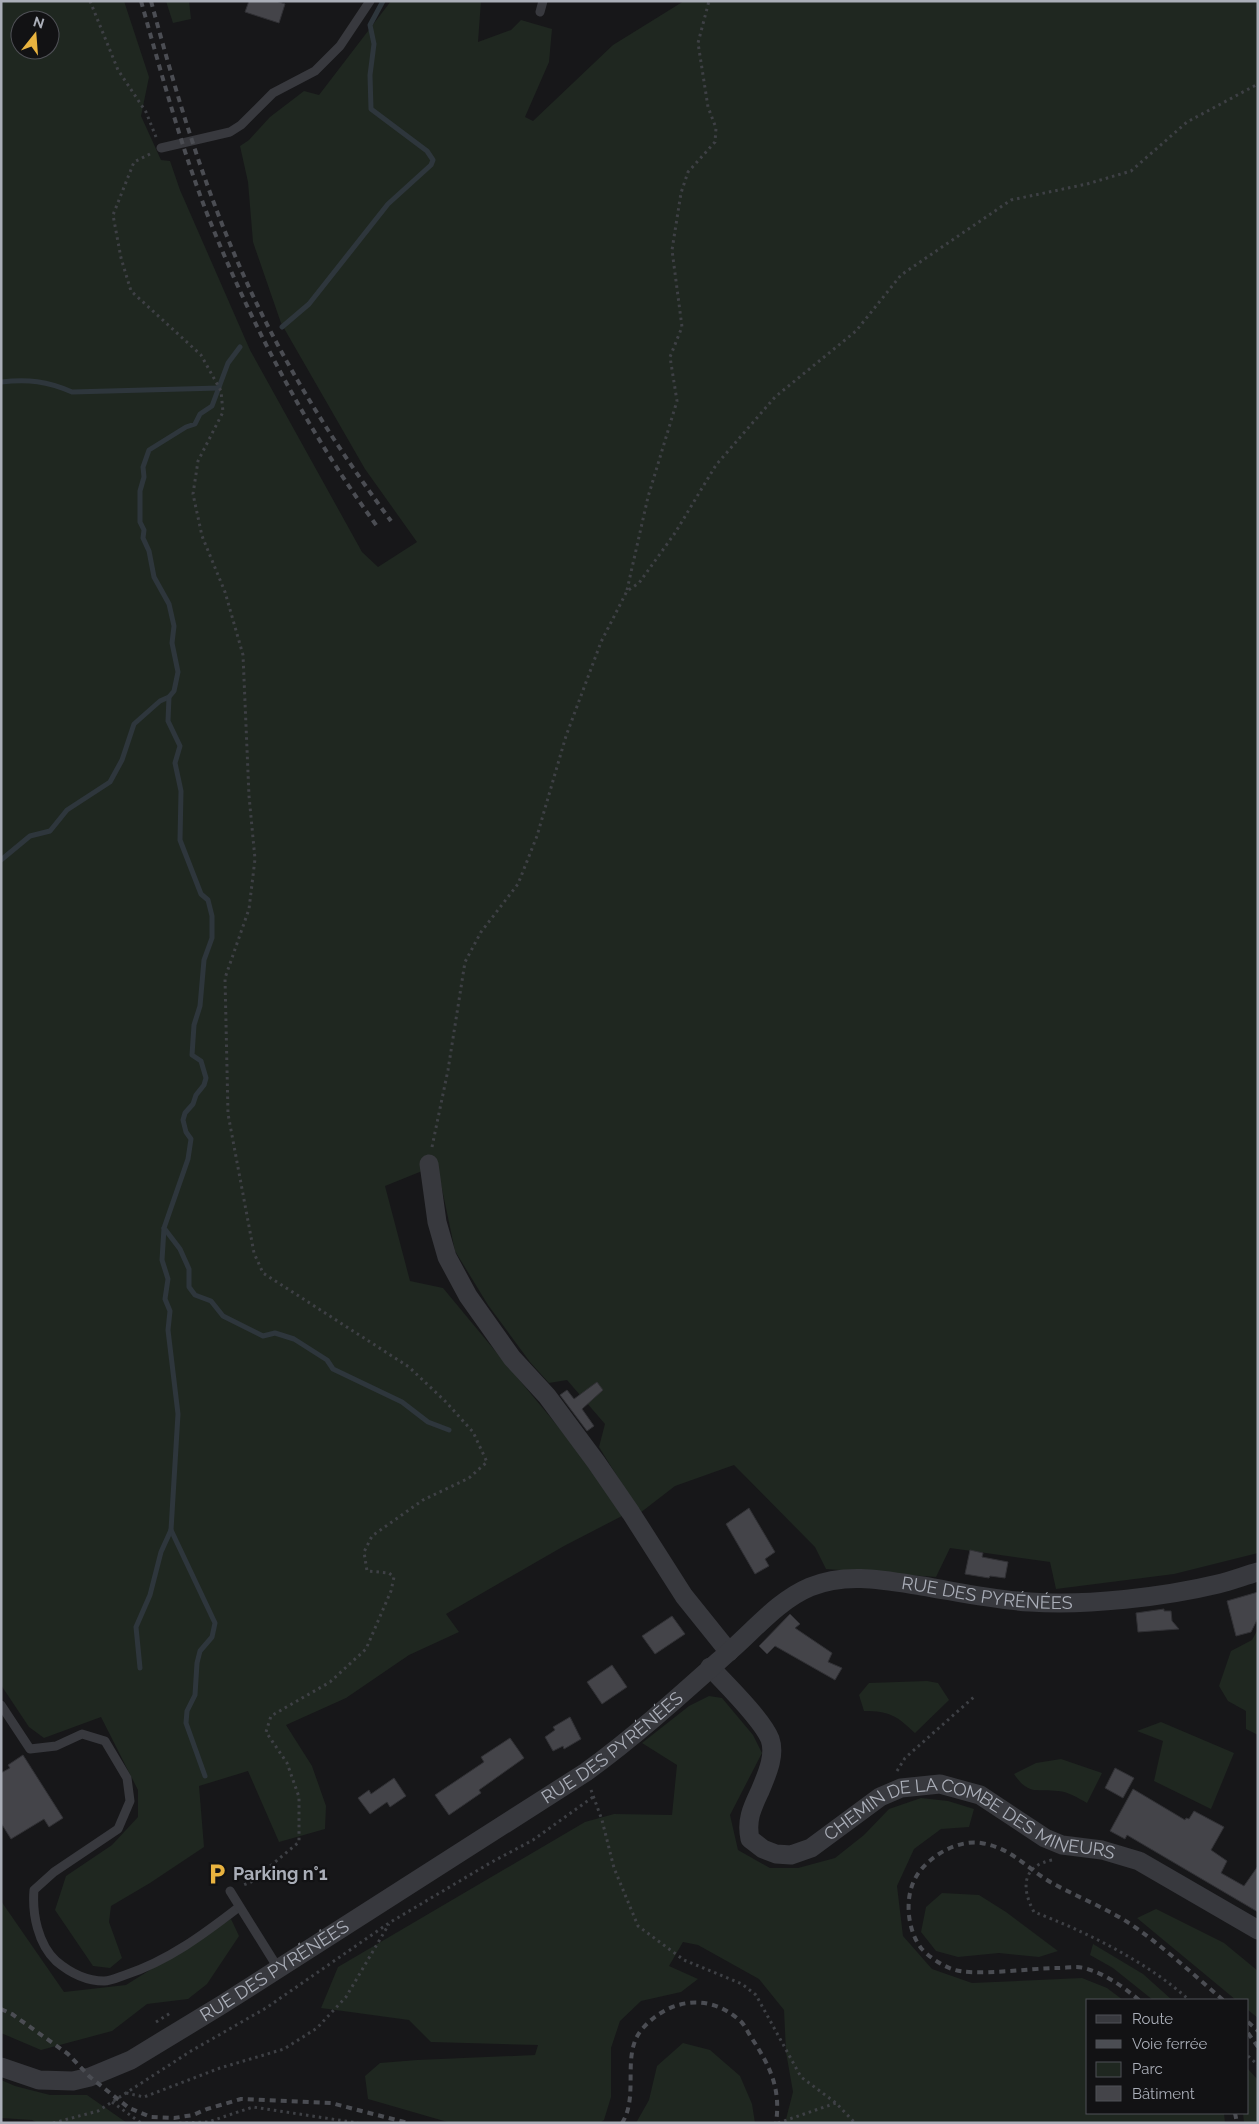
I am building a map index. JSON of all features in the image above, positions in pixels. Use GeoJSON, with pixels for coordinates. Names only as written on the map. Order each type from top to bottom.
{"type":"FeatureCollection","features":[{"type":"Feature","properties":{"kind":"street"},"geometry":{"type":"LineString","coordinates":[[429,1164],[437,1222],[447,1257],[468,1296],[512,1358],[547,1396],[596,1462],[684,1596],[729,1652]]}},
{"type":"Feature","properties":{"kind":"street","name":"RUE DES PYRÉNÉES"},"geometry":{"type":"LineString","coordinates":[[1,2067],[39,2080],[73,2081],[90,2077],[131,2060],[586,1772],[639,1731],[793,1596],[828,1581],[853,1578],[874,1580],[1002,1600],[1058,1603],[1170,1593],[1219,1584],[1258,1572]]}},
{"type":"Feature","properties":{"kind":"street","name":"CHEMIN DE LA COMBE DES MINEURS"},"geometry":{"type":"LineString","coordinates":[[710,1667],[762,1725],[770,1740],[771,1757],[768,1771],[752,1807],[748,1828],[750,1839],[763,1849],[776,1854],[791,1855],[811,1848],[861,1809],[880,1797],[902,1788],[940,1784],[980,1795],[1045,1838],[1062,1845],[1102,1850],[1139,1861],[1258,1930]]}},
{"type":"Feature","properties":{"kind":"lane"},"geometry":{"type":"LineString","coordinates":[[161,148],[230,132],[241,125],[273,92],[315,71],[340,46],[370,1]]}},
{"type":"Feature","properties":{"kind":"lane"},"geometry":{"type":"LineString","coordinates":[[540,12],[543,1]]}},
{"type":"Feature","properties":{"kind":"lane"},"geometry":{"type":"LineString","coordinates":[[1,1705],[30,1749],[56,1746],[82,1734],[105,1741],[127,1778],[130,1801],[118,1829],[54,1872],[34,1890],[33,1908],[38,1930],[49,1954],[66,1970],[86,1978],[105,1981],[140,1970],[197,1939],[240,1907]]}},
{"type":"Feature","properties":{"kind":"lane"},"geometry":{"type":"LineString","coordinates":[[230,1891],[278,1968]]}},
{"type":"Feature","properties":{"kind":"path"},"geometry":{"type":"LineString","coordinates":[[90,1],[118,70],[146,112],[161,148],[134,162],[114,215],[121,258],[131,291],[201,355],[221,391],[223,412],[198,461],[194,494],[202,536],[225,592],[243,656],[249,796],[255,859],[249,909],[226,978],[228,1114],[254,1253],[263,1273],[409,1367],[446,1402],[473,1432],[487,1462],[469,1478],[423,1500],[372,1536],[364,1552],[367,1571],[390,1573],[394,1577],[391,1591],[366,1650],[330,1682],[271,1716],[266,1732],[287,1763],[299,1797],[299,1842],[251,1882],[230,1891]]}},
{"type":"Feature","properties":{"kind":"path"},"geometry":{"type":"LineString","coordinates":[[429,1164],[448,1070],[465,962],[481,932],[518,884],[536,836],[569,727],[601,642],[627,591],[648,497],[677,401],[670,357],[682,327],[672,250],[681,193],[688,172],[715,142],[716,128],[708,107],[698,43],[709,1]]}},
{"type":"Feature","properties":{"kind":"path"},"geometry":{"type":"LineString","coordinates":[[627,591],[638,583],[675,533],[716,465],[768,405],[856,331],[901,274],[1012,200],[1087,184],[1131,171],[1187,122],[1258,84]]}},
{"type":"Feature","properties":{"kind":"path"},"geometry":{"type":"LineString","coordinates":[[902,1788],[897,1769],[905,1758],[975,1696]]}},
{"type":"Feature","properties":{"kind":"path"},"geometry":{"type":"LineString","coordinates":[[586,1772],[602,1820],[614,1868],[638,1926],[684,1960],[742,1984],[756,1996],[801,2076],[836,2103],[855,2123]]}},
{"type":"Feature","properties":{"kind":"path"},"geometry":{"type":"LineString","coordinates":[[53,2123],[98,2111],[191,2051],[266,2008],[389,1923],[490,1863],[533,1840],[593,1797]]}},
{"type":"Feature","properties":{"kind":"path"},"geometry":{"type":"LineString","coordinates":[[1074,1847],[1056,1860],[1042,1862],[1032,1869],[1027,1877],[1026,1898],[1034,1912],[1064,1923],[1128,1957],[1188,1999]]}},
{"type":"Feature","properties":{"kind":"path"},"geometry":{"type":"LineString","coordinates":[[126,2093],[144,2097],[220,2068],[284,2049],[317,2028],[346,1998],[389,1923]]}},
{"type":"Feature","properties":{"kind":"path"},"geometry":{"type":"LineString","coordinates":[[153,2024],[175,2011]]}},
{"type":"Feature","properties":{"kind":"path"},"geometry":{"type":"LineString","coordinates":[[112,2102],[141,2123]]}},
{"type":"Feature","properties":{"kind":"path"},"geometry":{"type":"LineString","coordinates":[[778,2123],[836,2103]]}},
{"type":"Feature","properties":{"kind":"path"},"geometry":{"type":"LineString","coordinates":[[179,2123],[208,2122],[253,2107],[358,2123]]}},
{"type":"Feature","properties":{"kind":"green space"},"geometry":{"type":"Polygon","coordinates":[[[1,1],[124,1],[149,77],[141,116],[161,160],[170,161],[180,190],[250,350],[362,552],[378,567],[417,542],[365,469],[281,323],[253,242],[248,182],[240,146],[249,140],[270,117],[304,91],[319,95],[391,1],[481,1],[478,42],[511,30],[521,20],[552,29],[549,62],[525,117],[533,121],[613,45],[684,1],[1258,1],[1258,1553],[1174,1574],[1056,1589],[1050,1562],[950,1548],[936,1577],[826,1569],[815,1547],[734,1465],[675,1486],[640,1513],[599,1447],[605,1424],[567,1380],[549,1383],[530,1362],[488,1305],[455,1251],[437,1165],[385,1186],[410,1281],[443,1288],[590,1465],[622,1516],[564,1546],[446,1614],[459,1632],[409,1655],[346,1698],[286,1725],[312,1766],[326,1806],[325,1829],[279,1842],[248,1771],[199,1786],[204,1847],[111,1906],[109,1922],[122,1958],[110,1968],[93,1966],[55,1910],[66,1876],[112,1845],[138,1817],[138,1790],[101,1717],[44,1738],[29,1727],[1,1685],[1,1]]]}},
{"type":"Feature","properties":{"kind":"green space"},"geometry":{"type":"Polygon","coordinates":[[[166,1],[189,1],[191,19],[173,23],[166,1]]]}},
{"type":"Feature","properties":{"kind":"green space"},"geometry":{"type":"Polygon","coordinates":[[[1258,1629],[1258,1735],[1246,1729],[1246,1711],[1228,1701],[1219,1686],[1231,1651],[1252,1640],[1258,1629]]]}},
{"type":"Feature","properties":{"kind":"green space"},"geometry":{"type":"Polygon","coordinates":[[[927,1681],[938,1683],[949,1700],[915,1733],[903,1722],[887,1713],[864,1711],[859,1695],[869,1683],[927,1681]]]}},
{"type":"Feature","properties":{"kind":"green space"},"geometry":{"type":"Polygon","coordinates":[[[709,1696],[722,1698],[753,1735],[762,1753],[730,1815],[738,1850],[770,1868],[798,1868],[835,1858],[864,1835],[889,1809],[921,1798],[948,1801],[974,1809],[969,1827],[941,1829],[914,1849],[897,1886],[903,1936],[932,1969],[972,1983],[1082,1978],[1107,1988],[1122,1999],[1086,1999],[1086,2114],[1224,2114],[1225,2123],[785,2123],[793,2092],[786,2052],[784,2010],[759,1979],[698,1945],[683,1942],[669,1966],[698,1979],[681,1992],[641,2001],[620,2021],[611,2048],[611,2097],[604,2120],[600,2123],[451,2123],[368,2099],[365,2076],[380,2063],[535,2055],[538,2045],[431,2042],[409,2020],[321,2008],[338,1967],[585,1822],[614,1814],[672,1815],[677,1765],[642,1743],[689,1706],[709,1696]]]}},
{"type":"Feature","properties":{"kind":"green space"},"geometry":{"type":"Polygon","coordinates":[[[1161,1722],[1234,1753],[1211,1809],[1154,1781],[1163,1741],[1137,1731],[1161,1722]]]}},
{"type":"Feature","properties":{"kind":"green space"},"geometry":{"type":"Polygon","coordinates":[[[1061,1759],[1102,1773],[1087,1803],[1073,1795],[1062,1792],[1033,1790],[1019,1781],[1014,1774],[1036,1763],[1061,1759]]]}},
{"type":"Feature","properties":{"kind":"green space"},"geometry":{"type":"Polygon","coordinates":[[[942,1893],[979,1895],[1006,1912],[1058,1951],[1039,1957],[999,1953],[958,1957],[936,1951],[921,1932],[926,1907],[942,1893]]]}},
{"type":"Feature","properties":{"kind":"green space"},"geometry":{"type":"Polygon","coordinates":[[[1,1901],[64,1992],[126,1985],[231,1919],[239,1936],[207,1984],[188,1999],[147,2004],[112,2031],[41,2050],[1,2033],[1,1901]]]}},
{"type":"Feature","properties":{"kind":"green space"},"geometry":{"type":"Polygon","coordinates":[[[1156,1909],[1224,1943],[1258,1971],[1258,2018],[1249,2011],[1249,1999],[1235,1999],[1137,1918],[1156,1909]]]}},
{"type":"Feature","properties":{"kind":"green space"},"geometry":{"type":"Polygon","coordinates":[[[1093,1944],[1143,1974],[1171,1999],[1152,1999],[1113,1968],[1090,1955],[1093,1944]]]}},
{"type":"Feature","properties":{"kind":"green space"},"geometry":{"type":"Polygon","coordinates":[[[683,2043],[710,2050],[740,2076],[752,2104],[755,2123],[636,2123],[649,2100],[657,2066],[683,2043]]]}},
{"type":"Feature","properties":{"kind":"green space"},"geometry":{"type":"Polygon","coordinates":[[[1249,2070],[1258,2080],[1258,2123],[1244,2123],[1243,2114],[1249,2114],[1249,2070]]]}},
{"type":"Feature","properties":{"kind":"green space"},"geometry":{"type":"Polygon","coordinates":[[[1,2080],[15,2086],[50,2095],[87,2095],[127,2123],[38,2123],[32,2120],[1,2118],[1,2080]]]}},
{"type":"Feature","properties":{"kind":"building"},"geometry":{"type":"Polygon","coordinates":[[[249,1],[276,1],[285,4],[279,23],[245,12],[249,1]]]}},
{"type":"Feature","properties":{"kind":"building"},"geometry":{"type":"Polygon","coordinates":[[[597,1382],[603,1390],[582,1409],[594,1426],[587,1431],[560,1395],[567,1390],[574,1399],[597,1382]]]}},
{"type":"Feature","properties":{"kind":"building"},"geometry":{"type":"Polygon","coordinates":[[[749,1508],[775,1552],[765,1559],[769,1566],[755,1574],[726,1524],[749,1508]]]}},
{"type":"Feature","properties":{"kind":"building"},"geometry":{"type":"Polygon","coordinates":[[[970,1550],[983,1553],[982,1557],[1008,1562],[1005,1578],[990,1576],[989,1578],[965,1574],[970,1550]]]}},
{"type":"Feature","properties":{"kind":"building"},"geometry":{"type":"Polygon","coordinates":[[[1258,1592],[1258,1618],[1251,1632],[1236,1636],[1227,1601],[1258,1592]]]}},
{"type":"Feature","properties":{"kind":"building"},"geometry":{"type":"Polygon","coordinates":[[[1164,1609],[1164,1611],[1171,1611],[1172,1621],[1179,1629],[1138,1632],[1136,1613],[1164,1609]]]}},
{"type":"Feature","properties":{"kind":"building"},"geometry":{"type":"Polygon","coordinates":[[[790,1614],[800,1624],[795,1628],[832,1653],[828,1662],[842,1668],[835,1680],[775,1646],[767,1654],[759,1646],[790,1614]]]}},
{"type":"Feature","properties":{"kind":"building"},"geometry":{"type":"Polygon","coordinates":[[[672,1616],[685,1634],[655,1654],[642,1636],[672,1616]]]}},
{"type":"Feature","properties":{"kind":"building"},"geometry":{"type":"Polygon","coordinates":[[[612,1665],[627,1687],[602,1704],[587,1682],[612,1665]]]}},
{"type":"Feature","properties":{"kind":"building"},"geometry":{"type":"Polygon","coordinates":[[[570,1717],[581,1739],[564,1749],[563,1746],[553,1751],[545,1737],[555,1730],[553,1727],[570,1717]]]}},
{"type":"Feature","properties":{"kind":"building"},"geometry":{"type":"Polygon","coordinates":[[[510,1738],[524,1758],[479,1790],[481,1793],[449,1815],[435,1795],[484,1762],[481,1757],[510,1738]]]}},
{"type":"Feature","properties":{"kind":"building"},"geometry":{"type":"Polygon","coordinates":[[[23,1755],[63,1818],[49,1827],[44,1819],[11,1839],[1,1823],[1,1773],[10,1768],[8,1765],[23,1755]]]}},
{"type":"Feature","properties":{"kind":"building"},"geometry":{"type":"Polygon","coordinates":[[[1115,1768],[1134,1778],[1123,1798],[1105,1788],[1115,1768]]]}},
{"type":"Feature","properties":{"kind":"building"},"geometry":{"type":"Polygon","coordinates":[[[394,1778],[406,1796],[390,1807],[387,1802],[370,1814],[358,1798],[369,1790],[371,1794],[394,1778]]]}},
{"type":"Feature","properties":{"kind":"building"},"geometry":{"type":"Polygon","coordinates":[[[1133,1789],[1185,1820],[1186,1818],[1189,1819],[1194,1811],[1224,1827],[1211,1850],[1227,1861],[1221,1873],[1244,1886],[1258,1866],[1258,1912],[1127,1835],[1125,1839],[1110,1831],[1133,1789]]]}},
{"type":"Feature","properties":{"kind":"waterway"},"geometry":{"type":"LineString","coordinates":[[282,327],[309,304],[388,204],[431,165],[433,160],[427,151],[371,109],[370,75],[374,44],[370,25],[383,1]]}},
{"type":"Feature","properties":{"kind":"waterway"},"geometry":{"type":"LineString","coordinates":[[140,1668],[136,1627],[150,1595],[161,1552],[171,1530],[178,1414],[168,1330],[170,1311],[165,1299],[168,1279],[162,1260],[164,1228],[188,1159],[191,1139],[186,1132],[183,1120],[185,1113],[193,1104],[206,1078],[201,1061],[192,1055],[194,1025],[200,1006],[204,960],[212,938],[212,916],[208,900],[201,894],[180,840],[181,791],[175,763],[180,746],[168,721],[169,697],[174,691],[178,672],[172,643],[174,626],[169,604],[154,577],[149,551],[143,538],[144,530],[140,522],[140,491],[144,477],[143,467],[149,450],[186,427],[195,424],[200,414],[212,406],[228,363],[240,347]]}},
{"type":"Feature","properties":{"kind":"waterway"},"geometry":{"type":"LineString","coordinates":[[1,382],[37,382],[54,385],[72,392],[219,388]]}},
{"type":"Feature","properties":{"kind":"waterway"},"geometry":{"type":"LineString","coordinates":[[1,860],[30,836],[50,831],[67,810],[110,782],[122,760],[134,724],[160,701],[169,697]]}},
{"type":"Feature","properties":{"kind":"waterway"},"geometry":{"type":"LineString","coordinates":[[164,1228],[180,1249],[189,1269],[189,1287],[195,1295],[211,1301],[223,1316],[263,1336],[275,1333],[294,1339],[327,1360],[333,1369],[402,1402],[428,1422],[449,1430]]}},
{"type":"Feature","properties":{"kind":"waterway"},"geometry":{"type":"LineString","coordinates":[[171,1530],[215,1623],[212,1637],[200,1651],[197,1663],[195,1695],[187,1711],[186,1723],[205,1776]]}},
{"type":"Feature","properties":{"kind":"railway"},"geometry":{"type":"LineString","coordinates":[[141,1],[171,107],[206,211],[223,253],[282,376],[328,454],[379,529]]}},
{"type":"Feature","properties":{"kind":"railway"},"geometry":{"type":"LineString","coordinates":[[151,1],[170,71],[203,174],[229,241],[258,307],[310,402],[349,462],[391,521]]}},
{"type":"Feature","properties":{"kind":"railway"},"geometry":{"type":"LineString","coordinates":[[1138,1999],[1107,1977],[1081,1967],[974,1972],[952,1969],[939,1963],[921,1948],[913,1933],[909,1916],[909,1899],[917,1875],[932,1859],[950,1848],[961,1844],[981,1843],[1002,1849],[1052,1883],[1129,1923],[1160,1946],[1222,1999]]}},
{"type":"Feature","properties":{"kind":"railway"},"geometry":{"type":"LineString","coordinates":[[622,2123],[630,2100],[631,2062],[636,2038],[653,2018],[665,2011],[689,2003],[714,2005],[726,2011],[745,2027],[769,2068],[777,2099],[776,2123]]}},
{"type":"Feature","properties":{"kind":"railway"},"geometry":{"type":"LineString","coordinates":[[1,2009],[12,2014],[68,2054],[90,2077],[129,2108],[151,2117],[174,2118],[193,2115],[241,2099],[331,2103],[408,2123]]}},
{"type":"Feature","properties":{"kind":"railway"},"geometry":{"type":"LineString","coordinates":[[1249,2023],[1258,2031]]}},
{"type":"Feature","properties":{"kind":"railway"},"geometry":{"type":"LineString","coordinates":[[1249,2034],[1258,2047]]}},
{"type":"Feature","properties":{"kind":"railway"},"geometry":{"type":"LineString","coordinates":[[1235,2114],[1237,2123]]}},
{"type":"Feature","properties":{"kind":"place","name":"Parking n°1"},"geometry":{"type":"Point","coordinates":[217,1874]}}]}
